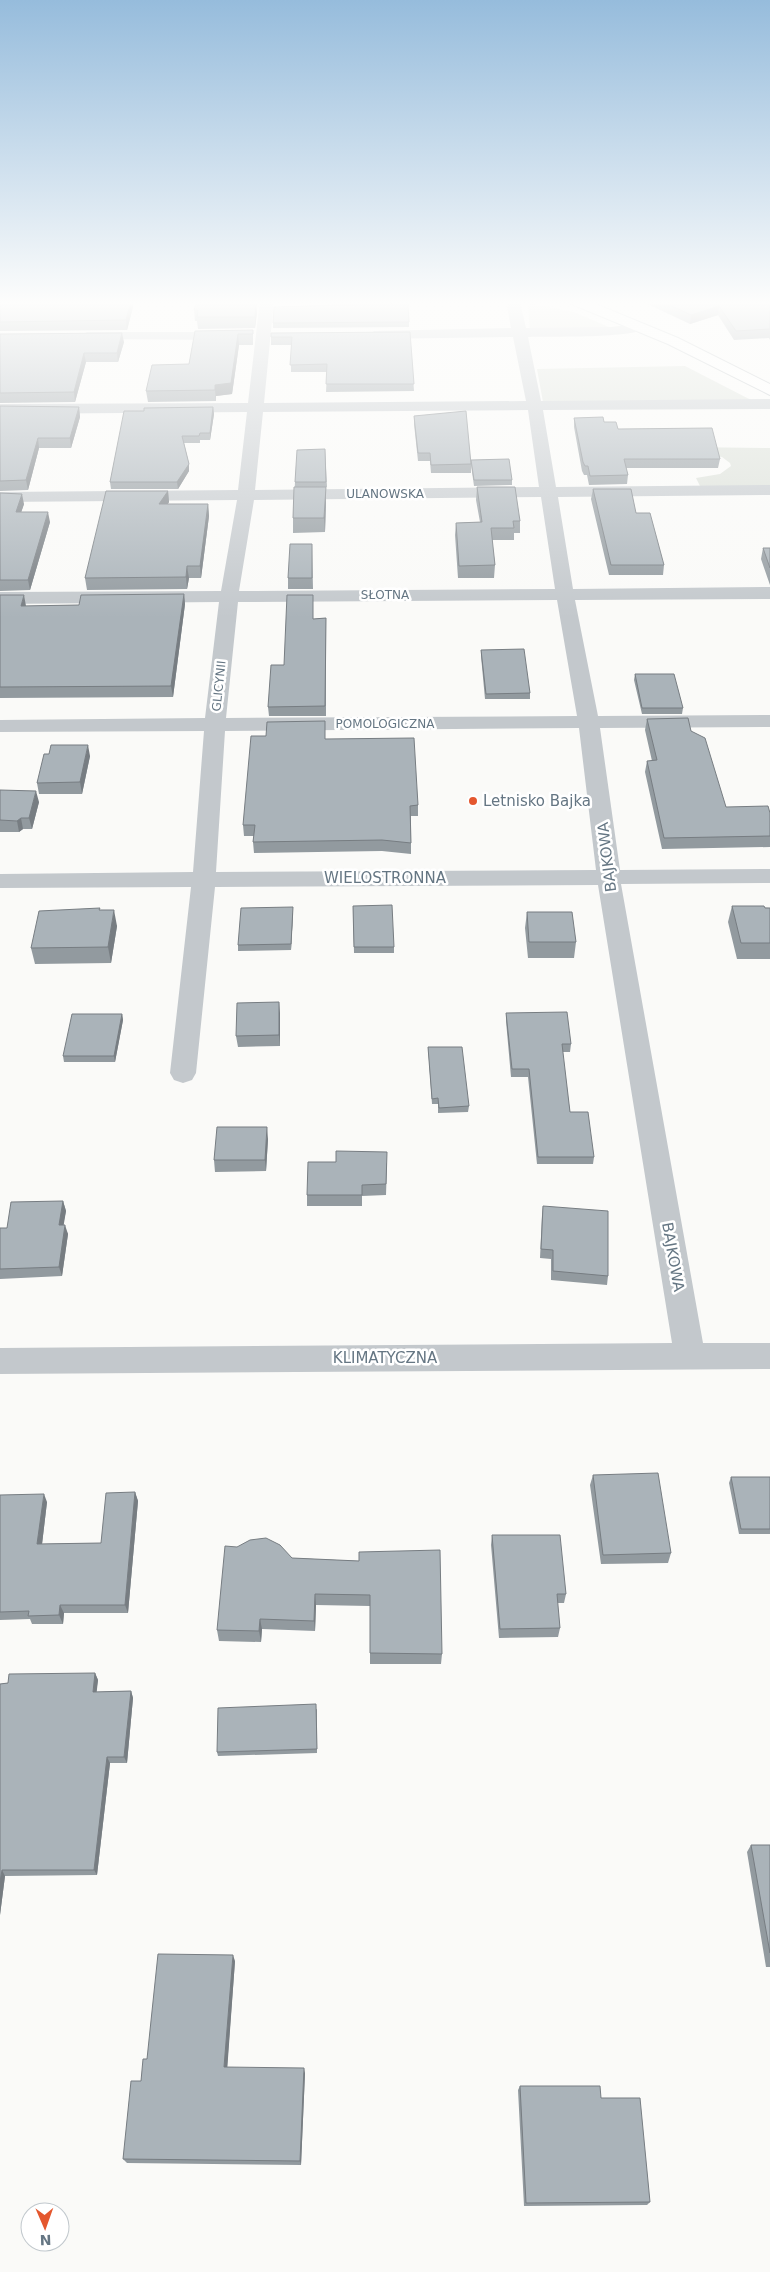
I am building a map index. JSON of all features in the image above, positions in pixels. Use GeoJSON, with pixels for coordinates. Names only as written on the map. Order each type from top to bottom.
{"type":"FeatureCollection","features":[{"type":"Feature","properties":{"kind":"street"},"geometry":{"type":"LineString","coordinates":[[0,409],[565,406]]}},
{"type":"Feature","properties":{"kind":"street","name":"BAJKOWA"},"geometry":{"type":"LineString","coordinates":[[535,407],[565,594],[589,723],[608,858],[608,877],[690,1357]]}},
{"type":"Feature","properties":{"kind":"street","name":"GLICYNII"},"geometry":{"type":"LineString","coordinates":[[183,1073],[204,879],[215,726],[229,596],[246,495],[254,408]]}},
{"type":"Feature","properties":{"kind":"street","name":"ULANOWSKA"},"geometry":{"type":"LineString","coordinates":[[0,497],[770,490]]}},
{"type":"Feature","properties":{"kind":"street","name":"SŁOTNA"},"geometry":{"type":"LineString","coordinates":[[0,598],[770,593]]}},
{"type":"Feature","properties":{"kind":"street","name":"POMOLOGICZNA"},"geometry":{"type":"LineString","coordinates":[[0,726],[215,726],[770,720]]}},
{"type":"Feature","properties":{"kind":"street","name":"WIELOSTRONNA"},"geometry":{"type":"LineString","coordinates":[[0,881],[770,876]]}},
{"type":"Feature","properties":{"kind":"street","name":"KLIMATYCZNA"},"geometry":{"type":"LineString","coordinates":[[0,1361],[770,1356]]}},
{"type":"Feature","properties":{"kind":"shaded area"},"geometry":{"type":"Polygon","coordinates":[[[686,447],[770,448],[770,486],[700,486],[696,478],[720,474],[731,466],[730,463],[722,457],[702,454],[686,447]]]}},
{"type":"Feature","properties":{"kind":"building"},"geometry":{"type":"Polygon","coordinates":[[[0,406],[79,407],[70,438],[38,438],[26,480],[0,481],[0,406]]]}},
{"type":"Feature","properties":{"kind":"building"},"geometry":{"type":"Polygon","coordinates":[[[213,407],[210,433],[200,433],[199,436],[182,436],[189,464],[177,482],[110,482],[124,411],[144,411],[144,408],[213,407]]]}},
{"type":"Feature","properties":{"kind":"building"},"geometry":{"type":"Polygon","coordinates":[[[466,411],[471,464],[431,465],[430,453],[418,453],[414,416],[466,411]]]}},
{"type":"Feature","properties":{"kind":"building"},"geometry":{"type":"Polygon","coordinates":[[[603,417],[604,422],[616,422],[618,429],[712,428],[720,459],[624,459],[628,475],[590,476],[588,466],[585,466],[583,462],[574,418],[603,417]]]}},
{"type":"Feature","properties":{"kind":"building"},"geometry":{"type":"Polygon","coordinates":[[[325,449],[326,482],[295,482],[297,450],[325,449]]]}},
{"type":"Feature","properties":{"kind":"building"},"geometry":{"type":"Polygon","coordinates":[[[509,459],[512,480],[474,480],[471,460],[509,459]]]}},
{"type":"Feature","properties":{"kind":"building"},"geometry":{"type":"Polygon","coordinates":[[[294,487],[326,487],[324,518],[293,518],[294,487]]]}},
{"type":"Feature","properties":{"kind":"building"},"geometry":{"type":"Polygon","coordinates":[[[477,487],[515,487],[520,521],[513,521],[514,528],[491,528],[495,565],[459,566],[456,523],[482,522],[477,487]]]}},
{"type":"Feature","properties":{"kind":"building"},"geometry":{"type":"Polygon","coordinates":[[[593,489],[631,489],[636,513],[650,513],[664,565],[611,565],[593,489]]]}},
{"type":"Feature","properties":{"kind":"building"},"geometry":{"type":"Polygon","coordinates":[[[106,491],[168,491],[159,504],[208,504],[200,566],[187,566],[186,577],[85,578],[106,491]]]}},
{"type":"Feature","properties":{"kind":"building"},"geometry":{"type":"Polygon","coordinates":[[[0,493],[22,494],[16,512],[48,512],[28,580],[0,580],[0,493]]]}},
{"type":"Feature","properties":{"kind":"building"},"geometry":{"type":"Polygon","coordinates":[[[290,544],[312,544],[312,578],[288,578],[290,544]]]}},
{"type":"Feature","properties":{"kind":"building"},"geometry":{"type":"Polygon","coordinates":[[[763,548],[770,548],[770,568],[763,548]]]}},
{"type":"Feature","properties":{"kind":"building"},"geometry":{"type":"Polygon","coordinates":[[[184,594],[171,686],[0,687],[0,595],[24,595],[21,606],[79,605],[81,595],[184,594]]]}},
{"type":"Feature","properties":{"kind":"building"},"geometry":{"type":"Polygon","coordinates":[[[287,595],[313,595],[313,619],[326,618],[325,706],[268,707],[271,665],[284,665],[287,595]]]}},
{"type":"Feature","properties":{"kind":"building"},"geometry":{"type":"Polygon","coordinates":[[[524,649],[530,693],[486,694],[481,650],[524,649]]]}},
{"type":"Feature","properties":{"kind":"building"},"geometry":{"type":"Polygon","coordinates":[[[635,674],[674,674],[683,708],[642,708],[635,674]]]}},
{"type":"Feature","properties":{"kind":"building"},"geometry":{"type":"Polygon","coordinates":[[[688,718],[691,731],[705,738],[726,807],[768,806],[770,813],[770,836],[664,838],[647,761],[657,760],[647,719],[688,718]]]}},
{"type":"Feature","properties":{"kind":"building"},"geometry":{"type":"Polygon","coordinates":[[[325,721],[325,739],[414,738],[418,805],[410,806],[411,843],[382,840],[253,842],[255,825],[243,825],[251,736],[266,736],[267,722],[325,721]]]}},
{"type":"Feature","properties":{"kind":"building"},"geometry":{"type":"Polygon","coordinates":[[[51,745],[88,745],[80,782],[37,783],[44,754],[49,754],[51,745]]]}},
{"type":"Feature","properties":{"kind":"building"},"geometry":{"type":"Polygon","coordinates":[[[0,790],[36,791],[29,818],[21,818],[17,821],[0,820],[0,790]]]}},
{"type":"Feature","properties":{"kind":"building"},"geometry":{"type":"Polygon","coordinates":[[[392,905],[394,947],[354,947],[353,906],[392,905]]]}},
{"type":"Feature","properties":{"kind":"building"},"geometry":{"type":"Polygon","coordinates":[[[732,906],[764,906],[765,908],[770,908],[770,943],[741,943],[732,906]]]}},
{"type":"Feature","properties":{"kind":"building"},"geometry":{"type":"Polygon","coordinates":[[[293,907],[291,944],[238,945],[241,908],[293,907]]]}},
{"type":"Feature","properties":{"kind":"building"},"geometry":{"type":"Polygon","coordinates":[[[100,908],[99,910],[114,910],[108,947],[31,948],[39,911],[100,908]]]}},
{"type":"Feature","properties":{"kind":"building"},"geometry":{"type":"Polygon","coordinates":[[[527,912],[572,912],[576,942],[529,942],[527,912]]]}},
{"type":"Feature","properties":{"kind":"building"},"geometry":{"type":"Polygon","coordinates":[[[279,1002],[279,1035],[236,1036],[237,1003],[279,1002]]]}},
{"type":"Feature","properties":{"kind":"building"},"geometry":{"type":"Polygon","coordinates":[[[567,1012],[571,1044],[562,1044],[570,1112],[588,1112],[594,1157],[538,1157],[529,1069],[512,1069],[506,1013],[567,1012]]]}},
{"type":"Feature","properties":{"kind":"building"},"geometry":{"type":"Polygon","coordinates":[[[72,1014],[122,1014],[114,1056],[63,1056],[72,1014]]]}},
{"type":"Feature","properties":{"kind":"building"},"geometry":{"type":"Polygon","coordinates":[[[428,1047],[462,1047],[469,1106],[439,1108],[438,1098],[432,1099],[428,1047]]]}},
{"type":"Feature","properties":{"kind":"building"},"geometry":{"type":"Polygon","coordinates":[[[217,1127],[267,1127],[265,1160],[214,1160],[217,1127]]]}},
{"type":"Feature","properties":{"kind":"building"},"geometry":{"type":"Polygon","coordinates":[[[336,1151],[387,1152],[386,1184],[362,1185],[362,1195],[307,1195],[308,1162],[336,1162],[336,1151]]]}},
{"type":"Feature","properties":{"kind":"building"},"geometry":{"type":"Polygon","coordinates":[[[63,1201],[59,1225],[65,1225],[59,1267],[0,1269],[0,1228],[7,1228],[11,1202],[63,1201]]]}},
{"type":"Feature","properties":{"kind":"building"},"geometry":{"type":"Polygon","coordinates":[[[543,1206],[608,1211],[608,1276],[553,1271],[553,1250],[541,1249],[543,1206]]]}},
{"type":"Feature","properties":{"kind":"building"},"geometry":{"type":"Polygon","coordinates":[[[658,1473],[671,1553],[603,1555],[593,1475],[658,1473]]]}},
{"type":"Feature","properties":{"kind":"building"},"geometry":{"type":"Polygon","coordinates":[[[731,1477],[770,1477],[770,1529],[741,1529],[731,1477]]]}},
{"type":"Feature","properties":{"kind":"building"},"geometry":{"type":"Polygon","coordinates":[[[135,1492],[125,1605],[60,1605],[59,1615],[28,1616],[29,1611],[0,1612],[0,1495],[44,1494],[37,1544],[101,1543],[106,1493],[135,1492]]]}},
{"type":"Feature","properties":{"kind":"building"},"geometry":{"type":"Polygon","coordinates":[[[492,1535],[560,1535],[566,1594],[557,1594],[560,1628],[500,1629],[492,1535]]]}},
{"type":"Feature","properties":{"kind":"building"},"geometry":{"type":"Polygon","coordinates":[[[266,1538],[280,1545],[292,1558],[359,1561],[359,1552],[440,1550],[442,1654],[370,1653],[370,1595],[315,1594],[314,1621],[260,1619],[259,1631],[217,1630],[225,1546],[237,1547],[250,1540],[266,1538]]]}},
{"type":"Feature","properties":{"kind":"building"},"geometry":{"type":"Polygon","coordinates":[[[95,1673],[93,1692],[131,1691],[124,1757],[107,1757],[94,1870],[2,1870],[0,1882],[0,1684],[8,1683],[9,1674],[95,1673]]]}},
{"type":"Feature","properties":{"kind":"building"},"geometry":{"type":"Polygon","coordinates":[[[316,1704],[317,1749],[217,1752],[218,1708],[316,1704]]]}},
{"type":"Feature","properties":{"kind":"building"},"geometry":{"type":"Polygon","coordinates":[[[751,1845],[770,1845],[770,1953],[751,1845]]]}},
{"type":"Feature","properties":{"kind":"building"},"geometry":{"type":"Polygon","coordinates":[[[158,1954],[233,1955],[224,2067],[304,2068],[300,2161],[123,2159],[131,2081],[141,2081],[143,2059],[147,2059],[158,1954]]]}},
{"type":"Feature","properties":{"kind":"building"},"geometry":{"type":"Polygon","coordinates":[[[520,2086],[600,2086],[601,2098],[640,2098],[650,2202],[526,2203],[520,2086]]]}},
{"type":"Feature","properties":{"kind":"place","name":"Letnisko Bajka"},"geometry":{"type":"Point","coordinates":[473,801]}}]}
